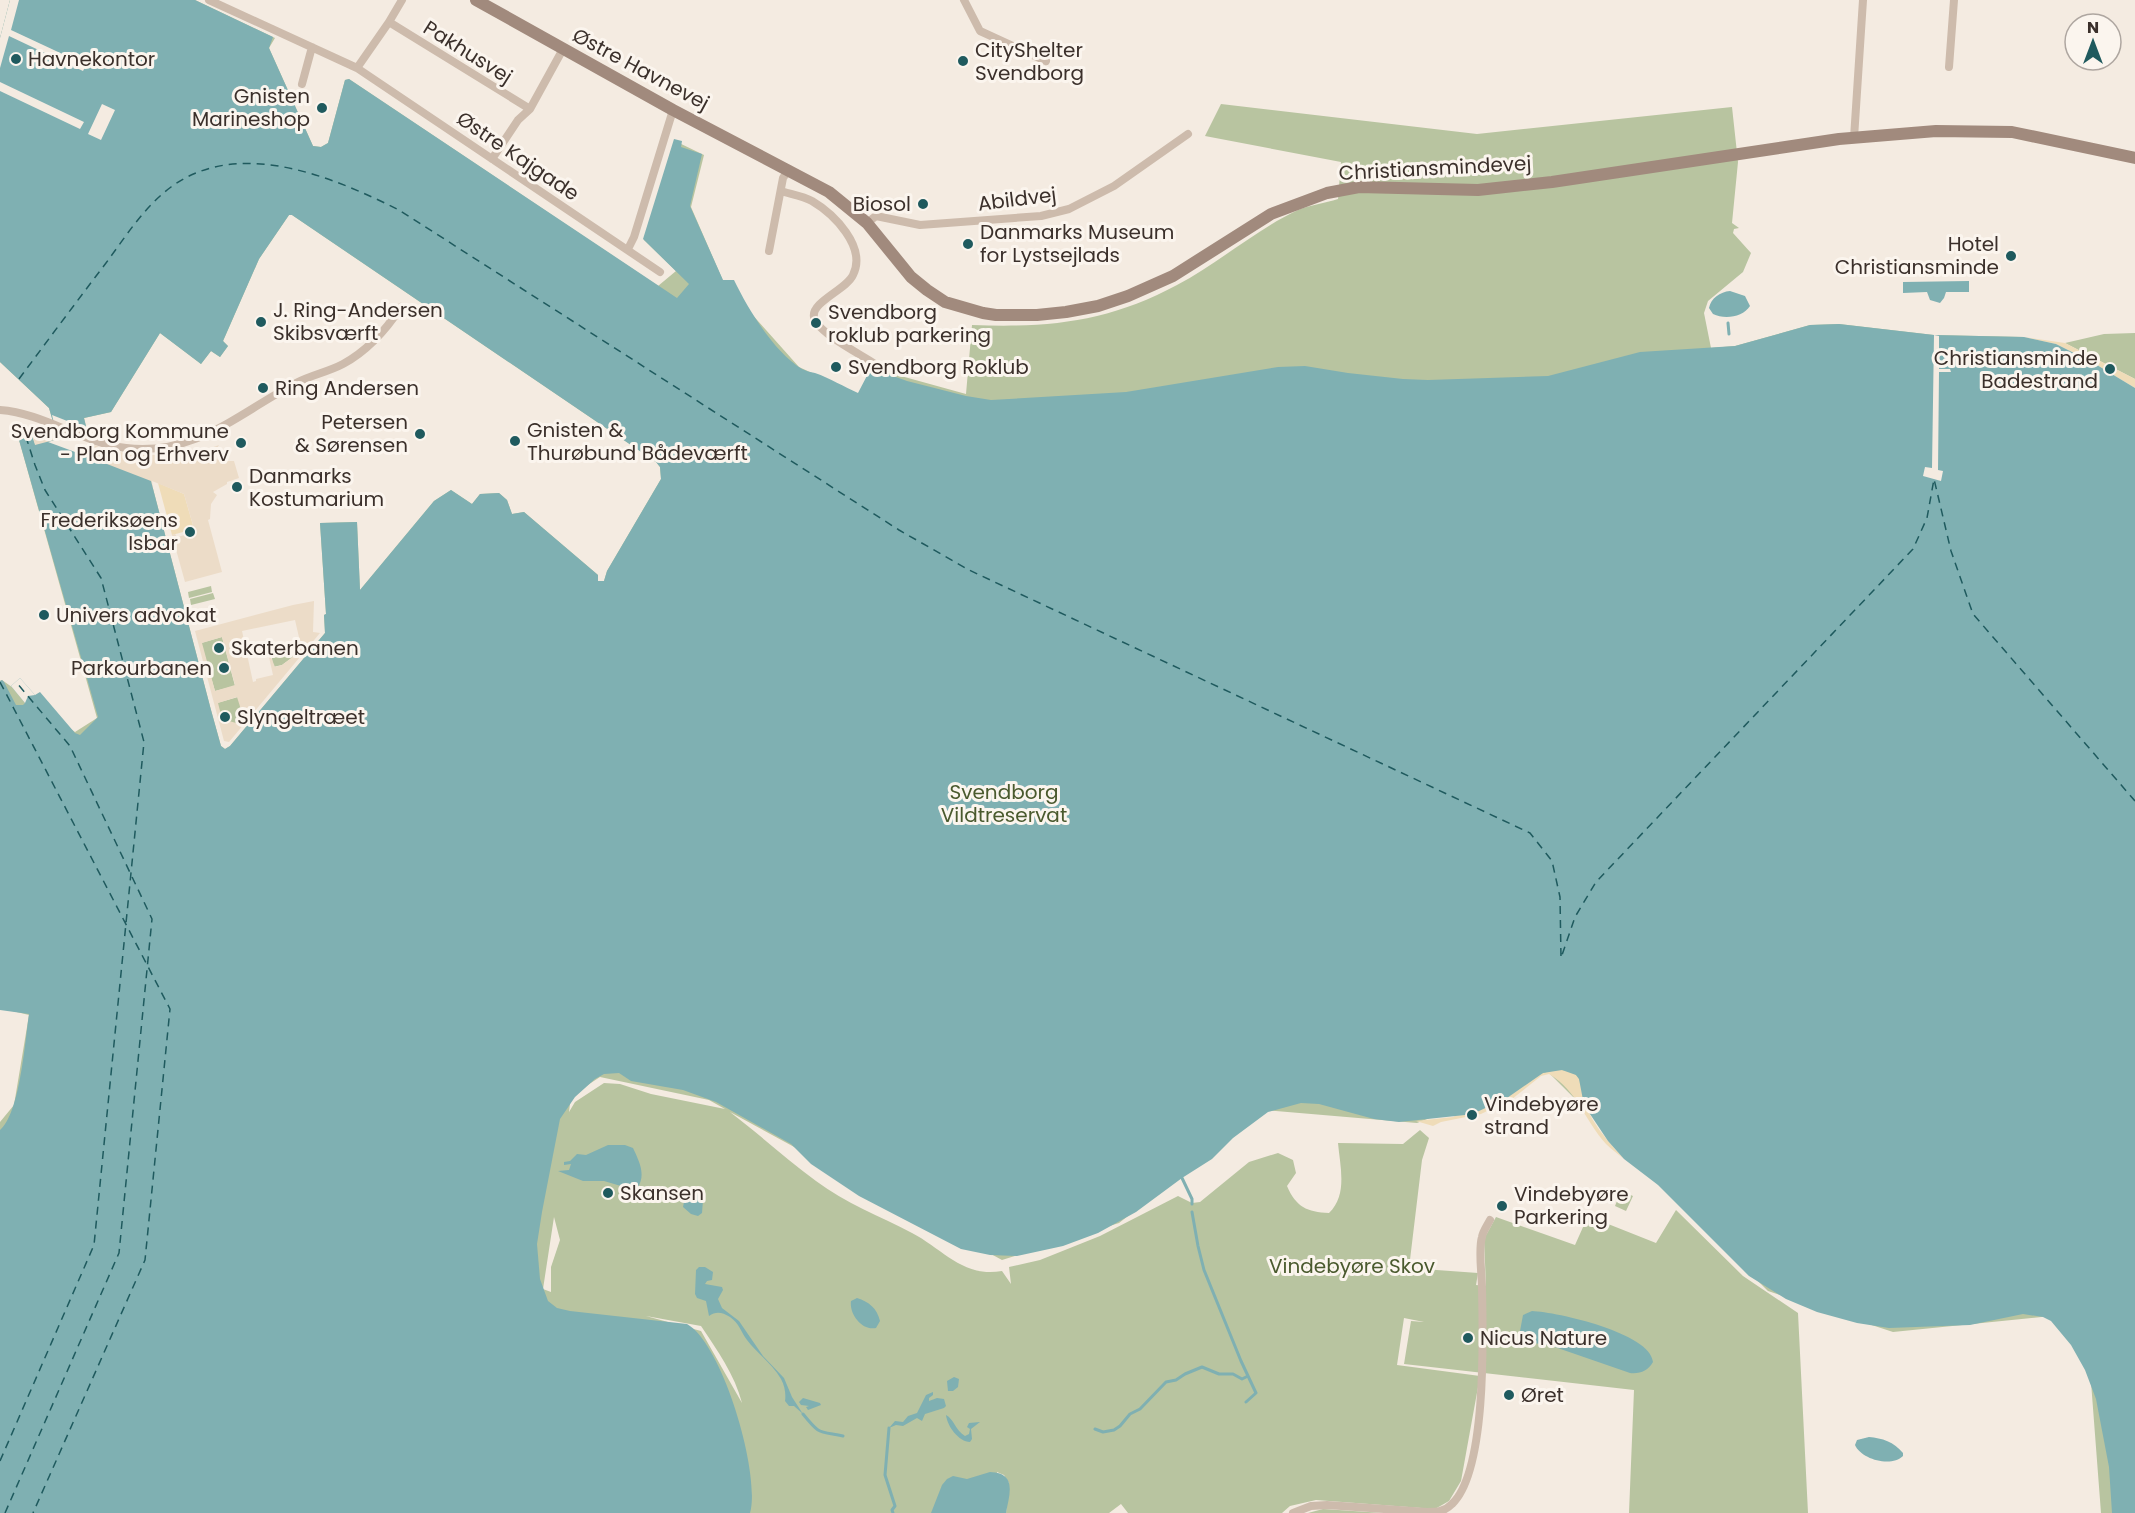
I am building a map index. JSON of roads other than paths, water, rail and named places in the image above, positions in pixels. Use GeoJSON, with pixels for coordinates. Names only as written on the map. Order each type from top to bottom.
{"type":"FeatureCollection","features":[{"type":"Feature","properties":{"kind":"street","name":"Østre Kajgade"},"geometry":{"type":"LineString","coordinates":[[209,0],[357,68],[660,272]]}},
{"type":"Feature","properties":{"kind":"street"},"geometry":{"type":"LineString","coordinates":[[357,68],[402,0]]}},
{"type":"Feature","properties":{"kind":"street","name":"Østre Havnevej"},"geometry":{"type":"LineString","coordinates":[[476,0],[673,110],[789,169],[829,192],[867,223]]}},
{"type":"Feature","properties":{"kind":"street"},"geometry":{"type":"LineString","coordinates":[[964,0],[980,31],[1046,61]]}},
{"type":"Feature","properties":{"kind":"street"},"geometry":{"type":"LineString","coordinates":[[1854,138],[1863,0]]}},
{"type":"Feature","properties":{"kind":"street"},"geometry":{"type":"LineString","coordinates":[[1949,67],[1954,0]]}},
{"type":"Feature","properties":{"kind":"street","name":"Pakhusvej"},"geometry":{"type":"LineString","coordinates":[[389,22],[530,109]]}},
{"type":"Feature","properties":{"kind":"street"},"geometry":{"type":"LineString","coordinates":[[302,84],[312,47]]}},
{"type":"Feature","properties":{"kind":"street"},"geometry":{"type":"LineString","coordinates":[[492,159],[518,120],[530,109],[563,49]]}},
{"type":"Feature","properties":{"kind":"street"},"geometry":{"type":"LineString","coordinates":[[628,249],[634,237],[673,110]]}},
{"type":"Feature","properties":{"kind":"street","name":"Christiansmindevej"},"geometry":{"type":"LineString","coordinates":[[867,223],[911,277],[945,302],[983,314],[1037,315],[1098,306],[1128,296],[1173,276],[1271,214],[1328,193],[1359,187],[1478,190],[1552,182],[1854,138],[1936,131],[2012,132],[2135,158]]}},
{"type":"Feature","properties":{"kind":"street","name":"Abildvej"},"geometry":{"type":"LineString","coordinates":[[867,223],[876,216],[920,225],[1041,216],[1070,209],[1113,186],[1188,134]]}},
{"type":"Feature","properties":{"kind":"street"},"geometry":{"type":"LineString","coordinates":[[769,251],[783,178],[789,169]]}},
{"type":"Feature","properties":{"kind":"street"},"geometry":{"type":"LineString","coordinates":[[781,191],[811,200],[849,235],[856,248],[853,275],[847,284],[818,305],[814,311],[814,318],[816,323],[835,339],[875,364]]}},
{"type":"Feature","properties":{"kind":"street"},"geometry":{"type":"LineString","coordinates":[[0,410],[24,414],[116,447],[148,449],[172,446],[201,438],[296,382],[351,359],[384,331],[401,308]]}},
{"type":"Feature","properties":{"kind":"street"},"geometry":{"type":"LineString","coordinates":[[1293,1513],[1311,1506],[1327,1505],[1442,1512],[1453,1504],[1463,1490],[1473,1461],[1482,1386],[1484,1347],[1481,1238],[1490,1220]]}},
{"type":"Feature","properties":{"kind":"water","name":"Svendborg Vildtreservat"},"geometry":{"type":"Polygon","coordinates":[[[10,0],[195,0],[273,37],[269,48],[313,146],[321,147],[328,143],[345,80],[349,79],[677,298],[689,284],[643,239],[674,139],[682,141],[681,147],[702,154],[690,206],[723,280],[734,280],[763,329],[792,361],[802,369],[826,377],[858,393],[871,368],[907,381],[991,400],[1126,392],[1278,367],[1305,366],[1348,373],[1428,380],[1548,376],[1640,352],[1735,346],[1810,325],[1839,324],[1934,335],[2024,337],[2056,344],[2135,388],[2135,1513],[2112,1513],[2109,1467],[2096,1399],[2085,1370],[2071,1345],[2051,1321],[2043,1317],[2023,1314],[1970,1325],[1889,1328],[1857,1323],[1817,1312],[1786,1299],[1749,1276],[1658,1185],[1624,1159],[1608,1141],[1590,1114],[1583,1100],[1579,1079],[1576,1075],[1562,1070],[1543,1073],[1507,1098],[1465,1115],[1399,1122],[1374,1119],[1319,1104],[1301,1103],[1268,1112],[1233,1138],[1212,1159],[1136,1212],[1098,1233],[1063,1246],[1017,1256],[990,1255],[961,1249],[859,1196],[811,1164],[791,1144],[716,1102],[683,1090],[631,1081],[619,1073],[604,1074],[575,1097],[560,1119],[537,1244],[540,1279],[548,1301],[557,1308],[687,1324],[700,1336],[714,1357],[736,1412],[750,1470],[752,1495],[750,1513],[0,1513],[0,1130],[7,1122],[17,1093],[29,1014],[0,1010],[0,681],[4,682],[16,705],[23,705],[25,703],[11,686],[20,678],[35,695],[40,692],[75,733],[80,735],[98,717],[19,440],[32,436],[35,445],[58,439],[49,408],[0,362],[0,38],[10,0]],[[289,215],[259,259],[223,341],[228,346],[220,357],[211,351],[201,364],[160,333],[111,412],[84,418],[94,459],[151,481],[211,710],[221,746],[225,749],[230,746],[325,633],[324,615],[326,614],[320,523],[357,522],[360,590],[434,501],[451,490],[472,504],[480,494],[499,493],[507,500],[512,514],[524,512],[598,575],[598,581],[604,581],[607,571],[661,479],[660,467],[656,462],[289,215]]]}},
{"type":"Feature","properties":{"kind":"water"},"geometry":{"type":"Polygon","coordinates":[[[1969,281],[1969,292],[1946,292],[1940,303],[1930,300],[1927,292],[1903,293],[1903,282],[1969,281]]]}},
{"type":"Feature","properties":{"kind":"water"},"geometry":{"type":"Polygon","coordinates":[[[1730,291],[1745,296],[1750,306],[1743,313],[1733,316],[1723,317],[1713,314],[1709,308],[1714,298],[1730,291]]]}},
{"type":"Feature","properties":{"kind":"water"},"geometry":{"type":"Polygon","coordinates":[[[608,1145],[625,1145],[633,1148],[642,1172],[638,1187],[631,1189],[604,1181],[583,1181],[558,1171],[569,1170],[571,1164],[564,1165],[564,1162],[570,1161],[577,1154],[586,1155],[608,1145]]]}},
{"type":"Feature","properties":{"kind":"water"},"geometry":{"type":"Polygon","coordinates":[[[696,1194],[703,1200],[702,1213],[698,1216],[691,1214],[683,1207],[685,1197],[696,1194]]]}},
{"type":"Feature","properties":{"kind":"water"},"geometry":{"type":"Polygon","coordinates":[[[699,1267],[705,1267],[713,1272],[712,1280],[705,1284],[722,1287],[723,1290],[718,1299],[722,1308],[739,1321],[763,1356],[784,1378],[803,1414],[785,1401],[785,1390],[781,1379],[747,1340],[736,1322],[722,1313],[709,1316],[706,1301],[697,1298],[695,1294],[696,1270],[699,1267]]]}},
{"type":"Feature","properties":{"kind":"water"},"geometry":{"type":"Polygon","coordinates":[[[857,1298],[869,1304],[877,1312],[880,1321],[876,1328],[866,1327],[854,1316],[851,1301],[857,1298]]]}},
{"type":"Feature","properties":{"kind":"water"},"geometry":{"type":"Polygon","coordinates":[[[1532,1311],[1581,1320],[1620,1333],[1637,1342],[1648,1352],[1653,1362],[1643,1371],[1630,1373],[1549,1345],[1533,1343],[1520,1331],[1523,1315],[1532,1311]]]}},
{"type":"Feature","properties":{"kind":"water"},"geometry":{"type":"Polygon","coordinates":[[[954,1377],[959,1379],[958,1387],[953,1391],[948,1391],[947,1381],[954,1377]]]}},
{"type":"Feature","properties":{"kind":"water"},"geometry":{"type":"Polygon","coordinates":[[[933,1392],[929,1401],[937,1398],[944,1399],[946,1406],[944,1408],[925,1414],[922,1421],[917,1418],[903,1426],[896,1425],[889,1428],[895,1421],[903,1422],[908,1416],[917,1413],[926,1395],[933,1392]]]}},
{"type":"Feature","properties":{"kind":"water"},"geometry":{"type":"Polygon","coordinates":[[[803,1398],[821,1405],[808,1410],[806,1407],[809,1406],[801,1405],[799,1402],[803,1398]]]}},
{"type":"Feature","properties":{"kind":"water"},"geometry":{"type":"Polygon","coordinates":[[[946,1415],[965,1436],[969,1434],[970,1429],[967,1427],[969,1423],[980,1422],[971,1429],[970,1442],[954,1433],[946,1415]]]}},
{"type":"Feature","properties":{"kind":"water"},"geometry":{"type":"Polygon","coordinates":[[[1869,1437],[1892,1443],[1903,1453],[1903,1456],[1891,1461],[1870,1458],[1858,1450],[1855,1445],[1857,1440],[1869,1437]]]}},
{"type":"Feature","properties":{"kind":"water"},"geometry":{"type":"Polygon","coordinates":[[[990,1472],[1005,1476],[1010,1486],[1006,1513],[931,1513],[942,1485],[947,1479],[953,1476],[967,1479],[990,1472]]]}},
{"type":"Feature","properties":{"kind":"waterway"},"geometry":{"type":"LineString","coordinates":[[1728,323],[1729,334]]}},
{"type":"Feature","properties":{"kind":"waterway"},"geometry":{"type":"LineString","coordinates":[[1182,1178],[1192,1204]]}},
{"type":"Feature","properties":{"kind":"waterway"},"geometry":{"type":"LineString","coordinates":[[1192,1212],[1204,1270],[1256,1393],[1246,1402]]}},
{"type":"Feature","properties":{"kind":"waterway"},"geometry":{"type":"LineString","coordinates":[[1095,1429],[1103,1432],[1114,1430],[1130,1414],[1140,1409],[1166,1382],[1176,1380],[1202,1367],[1219,1374],[1233,1374],[1242,1379],[1248,1376]]}},
{"type":"Feature","properties":{"kind":"waterway"},"geometry":{"type":"LineString","coordinates":[[803,1414],[820,1431],[843,1436]]}},
{"type":"Feature","properties":{"kind":"waterway"},"geometry":{"type":"LineString","coordinates":[[889,1428],[885,1475],[895,1506],[893,1513]]}},
{"type":"Feature","properties":{"kind":"place","name":"Havnekontor"},"geometry":{"type":"Point","coordinates":[16,59]}},
{"type":"Feature","properties":{"kind":"place","name":"CityShelter Svendborg"},"geometry":{"type":"Point","coordinates":[963,61]}},
{"type":"Feature","properties":{"kind":"place","name":"Gnisten Marineshop"},"geometry":{"type":"Point","coordinates":[322,108]}},
{"type":"Feature","properties":{"kind":"place","name":"Biosol"},"geometry":{"type":"Point","coordinates":[923,204]}},
{"type":"Feature","properties":{"kind":"place","name":"Danmarks Museum for Lystsejlads"},"geometry":{"type":"Point","coordinates":[968,244]}},
{"type":"Feature","properties":{"kind":"place","name":"Hotel Christiansminde"},"geometry":{"type":"Point","coordinates":[2011,256]}},
{"type":"Feature","properties":{"kind":"place","name":"J. Ring-Andersen Skibsværft"},"geometry":{"type":"Point","coordinates":[261,322]}},
{"type":"Feature","properties":{"kind":"place","name":"Svendborg roklub parkering"},"geometry":{"type":"Point","coordinates":[816,323]}},
{"type":"Feature","properties":{"kind":"place","name":"Svendborg Roklub"},"geometry":{"type":"Point","coordinates":[836,367]}},
{"type":"Feature","properties":{"kind":"place","name":"Christiansminde Badestrand"},"geometry":{"type":"Point","coordinates":[2110,369]}},
{"type":"Feature","properties":{"kind":"place","name":"Ring Andersen"},"geometry":{"type":"Point","coordinates":[263,388]}},
{"type":"Feature","properties":{"kind":"place","name":"Petersen & Sørensen"},"geometry":{"type":"Point","coordinates":[420,434]}},
{"type":"Feature","properties":{"kind":"place","name":"Gnisten & Thurøbund Bådeværft"},"geometry":{"type":"Point","coordinates":[515,441]}},
{"type":"Feature","properties":{"kind":"place","name":"Svendborg Kommune - Plan og Erhverv"},"geometry":{"type":"Point","coordinates":[241,443]}},
{"type":"Feature","properties":{"kind":"place","name":"Danmarks Kostumarium"},"geometry":{"type":"Point","coordinates":[237,487]}},
{"type":"Feature","properties":{"kind":"place","name":"Frederiksøens Isbar"},"geometry":{"type":"Point","coordinates":[190,532]}},
{"type":"Feature","properties":{"kind":"place","name":"Univers advokat"},"geometry":{"type":"Point","coordinates":[44,615]}},
{"type":"Feature","properties":{"kind":"place","name":"Skaterbanen"},"geometry":{"type":"Point","coordinates":[219,648]}},
{"type":"Feature","properties":{"kind":"place","name":"Parkourbanen"},"geometry":{"type":"Point","coordinates":[224,668]}},
{"type":"Feature","properties":{"kind":"place","name":"Slyngeltræet"},"geometry":{"type":"Point","coordinates":[225,717]}},
{"type":"Feature","properties":{"kind":"place","name":"Vindebyøre strand"},"geometry":{"type":"Point","coordinates":[1472,1115]}},
{"type":"Feature","properties":{"kind":"place","name":"Skansen"},"geometry":{"type":"Point","coordinates":[608,1193]}},
{"type":"Feature","properties":{"kind":"place","name":"Vindebyøre Parkering"},"geometry":{"type":"Point","coordinates":[1502,1206]}},
{"type":"Feature","properties":{"kind":"place","name":"Nicus Nature"},"geometry":{"type":"Point","coordinates":[1468,1338]}},
{"type":"Feature","properties":{"kind":"place","name":"Øret"},"geometry":{"type":"Point","coordinates":[1509,1395]}},
{"type":"Feature","properties":{"kind":"park label","name":"Vindebyøre Skov"},"geometry":{"type":"Point","coordinates":[1352,1266]}}]}
